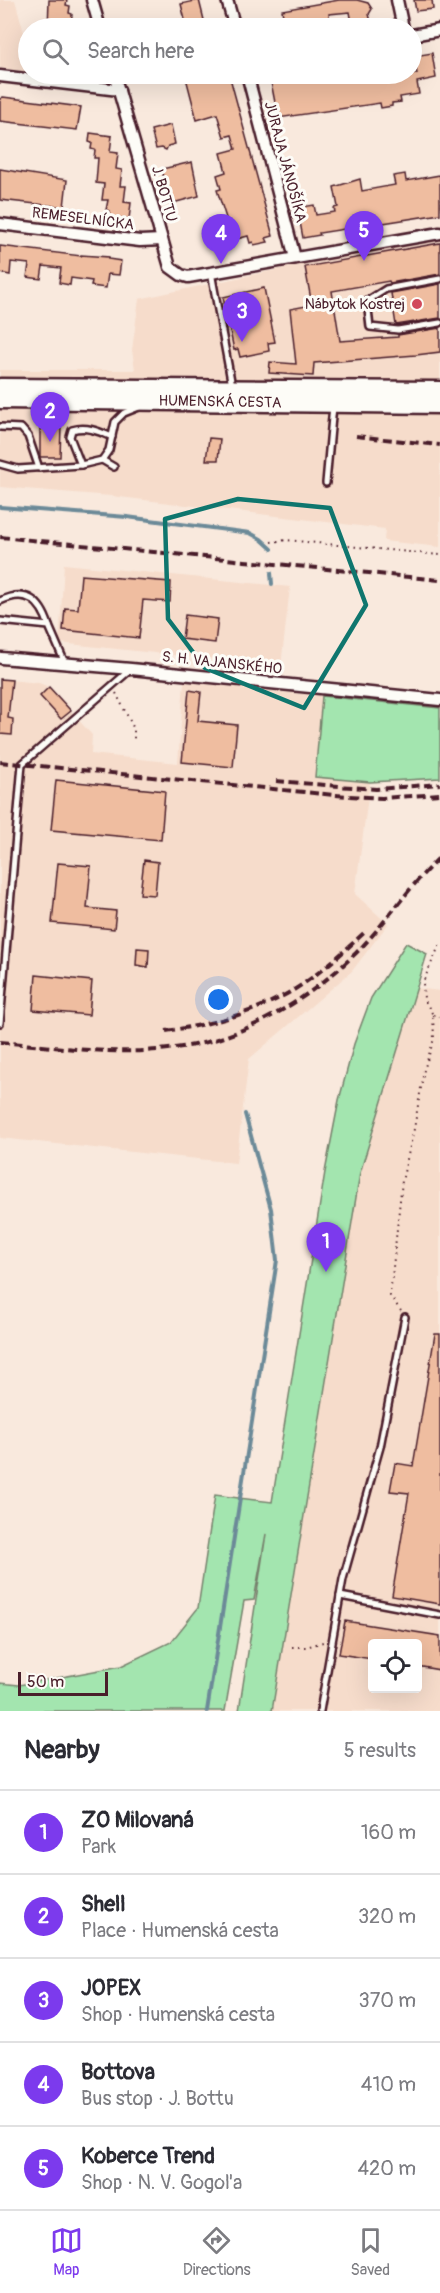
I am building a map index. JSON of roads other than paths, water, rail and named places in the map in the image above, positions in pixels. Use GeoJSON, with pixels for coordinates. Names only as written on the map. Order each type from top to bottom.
{"type":"FeatureCollection","features":[{"type":"Feature","properties":{"kind":"main road","name":"HUMENSKÁ CESTA"},"geometry":{"type":"LineString","coordinates":[[0,387],[334,396],[440,390]]}},
{"type":"Feature","properties":{"kind":"main road","name":"HUMENSKÁ CESTA"},"geometry":{"type":"LineString","coordinates":[[0,400],[153,401],[233,395]]}},
{"type":"Feature","properties":{"kind":"main road","name":"HUMENSKÁ CESTA"},"geometry":{"type":"LineString","coordinates":[[334,396],[440,405]]}},
{"type":"Feature","properties":{"kind":"street"},"geometry":{"type":"LineString","coordinates":[[92,0],[97,18]]}},
{"type":"Feature","properties":{"kind":"street"},"geometry":{"type":"LineString","coordinates":[[227,0],[232,18]]}},
{"type":"Feature","properties":{"kind":"street"},"geometry":{"type":"LineString","coordinates":[[397,0],[401,18]]}},
{"type":"Feature","properties":{"kind":"street"},"geometry":{"type":"LineString","coordinates":[[422,33],[440,30]]}},
{"type":"Feature","properties":{"kind":"street"},"geometry":{"type":"LineString","coordinates":[[0,76],[18,78]]}},
{"type":"Feature","properties":{"kind":"street"},"geometry":{"type":"LineString","coordinates":[[67,84],[118,90]]}},
{"type":"Feature","properties":{"kind":"street","name":"J. BOTTU"},"geometry":{"type":"LineString","coordinates":[[116,84],[170,267],[174,271],[188,276],[440,232]]}},
{"type":"Feature","properties":{"kind":"street","name":"JURAJA JÁNOŠÍKA"},"geometry":{"type":"LineString","coordinates":[[250,84],[295,258]]}},
{"type":"Feature","properties":{"kind":"street","name":"REMESELNÍCKA"},"geometry":{"type":"LineString","coordinates":[[0,224],[140,242],[162,240]]}},
{"type":"Feature","properties":{"kind":"street","name":"S. H. VAJANSKÉHO"},"geometry":{"type":"LineString","coordinates":[[1,658],[440,700]]}},
{"type":"Feature","properties":{"kind":"lane"},"geometry":{"type":"LineString","coordinates":[[212,272],[233,395]]}},
{"type":"Feature","properties":{"kind":"lane"},"geometry":{"type":"LineString","coordinates":[[440,279],[386,289],[367,300],[370,327],[398,330],[440,323]]}},
{"type":"Feature","properties":{"kind":"lane"},"geometry":{"type":"LineString","coordinates":[[326,483],[334,396]]}},
{"type":"Feature","properties":{"kind":"lane"},"geometry":{"type":"LineString","coordinates":[[0,464],[18,469],[81,465],[102,460],[109,450],[116,422],[124,413],[153,401]]}},
{"type":"Feature","properties":{"kind":"lane"},"geometry":{"type":"LineString","coordinates":[[0,427],[21,428],[28,436],[39,468]]}},
{"type":"Feature","properties":{"kind":"lane"},"geometry":{"type":"LineString","coordinates":[[81,465],[70,437],[72,430],[81,427],[111,437]]}},
{"type":"Feature","properties":{"kind":"lane"},"geometry":{"type":"LineString","coordinates":[[102,460],[114,467]]}},
{"type":"Feature","properties":{"kind":"lane"},"geometry":{"type":"LineString","coordinates":[[0,601],[9,597],[23,596],[33,599],[44,610],[65,663]]}},
{"type":"Feature","properties":{"kind":"lane"},"geometry":{"type":"LineString","coordinates":[[0,621],[49,626]]}},
{"type":"Feature","properties":{"kind":"lane"},"geometry":{"type":"LineString","coordinates":[[0,1023],[22,765],[131,669]]}},
{"type":"Feature","properties":{"kind":"lane"},"geometry":{"type":"LineString","coordinates":[[320,1711],[340,1596],[380,1447],[405,1317]]}},
{"type":"Feature","properties":{"kind":"lane"},"geometry":{"type":"LineString","coordinates":[[340,1596],[440,1615]]}},
{"type":"Feature","properties":{"kind":"waterway"},"geometry":{"type":"LineString","coordinates":[[0,507],[127,517],[250,533],[272,549]]}},
{"type":"Feature","properties":{"kind":"waterway"},"geometry":{"type":"LineString","coordinates":[[271,573],[272,584]]}},
{"type":"Feature","properties":{"kind":"waterway"},"geometry":{"type":"LineString","coordinates":[[207,1711],[277,1260],[271,1209],[245,1114]]}},
{"type":"Feature","properties":{"kind":"railway"},"geometry":{"type":"LineString","coordinates":[[356,436],[440,445]]}},
{"type":"Feature","properties":{"kind":"railway"},"geometry":{"type":"LineString","coordinates":[[0,537],[440,580]]}},
{"type":"Feature","properties":{"kind":"railway"},"geometry":{"type":"LineString","coordinates":[[0,762],[334,795],[382,798],[440,794]]}},
{"type":"Feature","properties":{"kind":"railway"},"geometry":{"type":"LineString","coordinates":[[276,781],[376,789],[440,784]]}},
{"type":"Feature","properties":{"kind":"railway"},"geometry":{"type":"LineString","coordinates":[[0,1042],[91,1050],[159,1050],[206,1042],[254,1025],[298,1000],[338,970],[367,941],[440,857]]}},
{"type":"Feature","properties":{"kind":"railway"},"geometry":{"type":"LineString","coordinates":[[166,1031],[225,1019],[281,997],[314,976],[365,932]]}},
{"type":"Feature","properties":{"kind":"place","name":"Koberce Trend"},"geometry":{"type":"Point","coordinates":[364,261]}},
{"type":"Feature","properties":{"kind":"place","name":"Bottova"},"geometry":{"type":"Point","coordinates":[221,264]}},
{"type":"Feature","properties":{"kind":"place","name":"Nábytok Kostrej"},"geometry":{"type":"Point","coordinates":[417,304]}},
{"type":"Feature","properties":{"kind":"place","name":"JOPEX"},"geometry":{"type":"Point","coordinates":[242,342]}},
{"type":"Feature","properties":{"kind":"place","name":"Shell"},"geometry":{"type":"Point","coordinates":[50,442]}},
{"type":"Feature","properties":{"kind":"place","name":"ZO Milovaná"},"geometry":{"type":"Point","coordinates":[326,1272]}}]}
